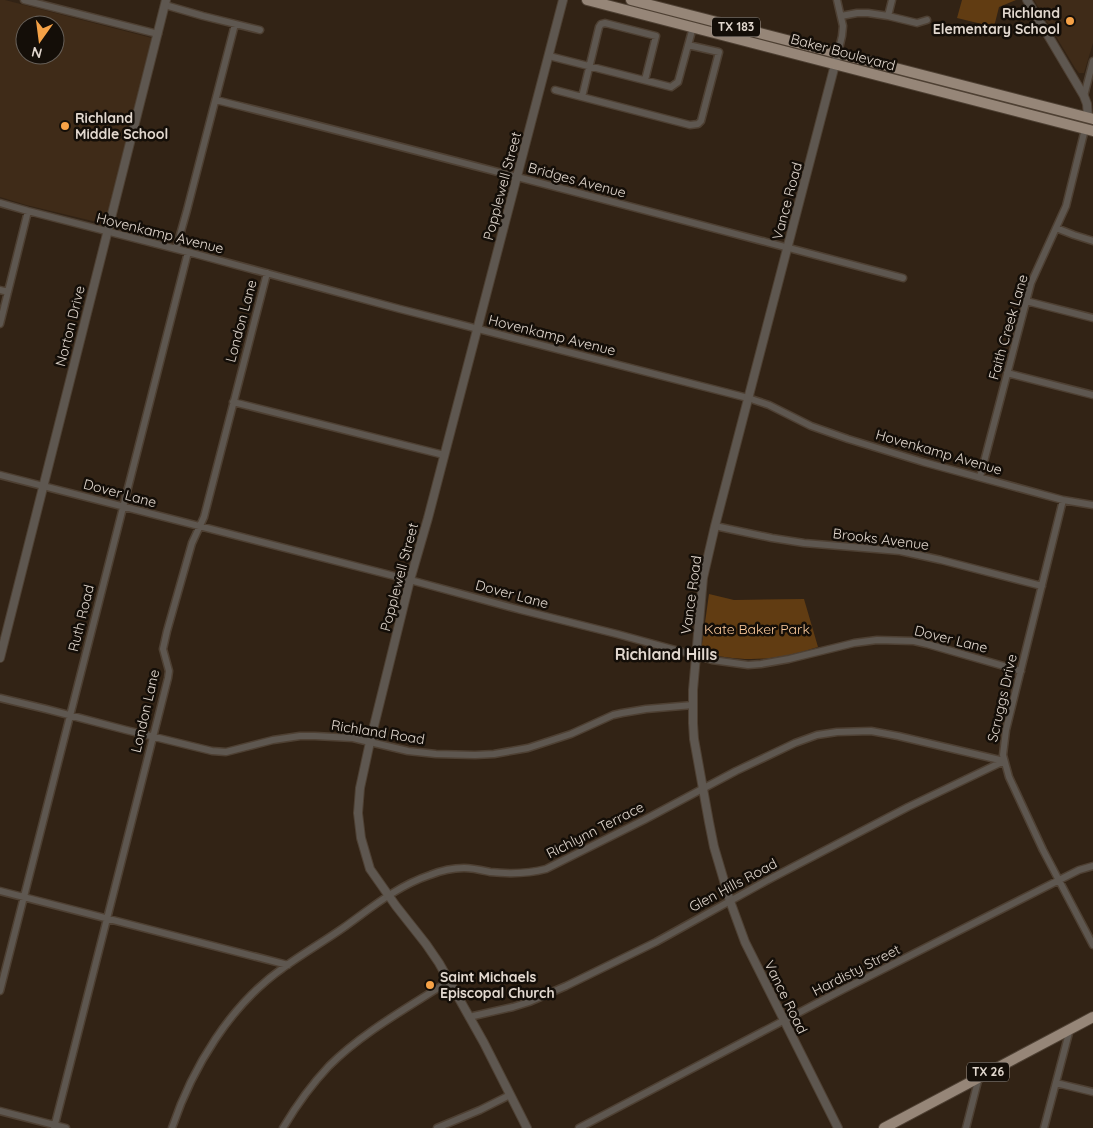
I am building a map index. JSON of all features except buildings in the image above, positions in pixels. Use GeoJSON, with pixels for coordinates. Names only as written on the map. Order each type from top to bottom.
{"type":"FeatureCollection","features":[{"type":"Feature","properties":{"kind":"main road","name":"Baker Boulevard"},"geometry":{"type":"LineString","coordinates":[[587,0],[1089,130]]}},
{"type":"Feature","properties":{"kind":"main road","name":"Baker Boulevard"},"geometry":{"type":"LineString","coordinates":[[631,0],[1091,118]]}},
{"type":"Feature","properties":{"kind":"main road"},"geometry":{"type":"LineString","coordinates":[[1089,130],[1091,118]]}},
{"type":"Feature","properties":{"kind":"main road","name":"TX 26"},"geometry":{"type":"LineString","coordinates":[[884,1128],[1093,1017]]}},
{"type":"Feature","properties":{"kind":"street"},"geometry":{"type":"LineString","coordinates":[[24,0],[158,34]]}},
{"type":"Feature","properties":{"kind":"street","name":"Popplewell Street"},"geometry":{"type":"LineString","coordinates":[[527,1128],[469,1016],[439,963],[370,869],[361,838],[358,813],[360,788],[370,742],[410,580],[563,0]]}},
{"type":"Feature","properties":{"kind":"street"},"geometry":{"type":"LineString","coordinates":[[838,0],[843,31],[838,54]]}},
{"type":"Feature","properties":{"kind":"street"},"geometry":{"type":"LineString","coordinates":[[888,16],[892,0]]}},
{"type":"Feature","properties":{"kind":"street"},"geometry":{"type":"LineString","coordinates":[[1028,0],[1084,96],[1091,118]]}},
{"type":"Feature","properties":{"kind":"street"},"geometry":{"type":"LineString","coordinates":[[166,2],[260,30]]}},
{"type":"Feature","properties":{"kind":"street","name":"Norton Drive"},"geometry":{"type":"LineString","coordinates":[[0,658],[166,2]]}},
{"type":"Feature","properties":{"kind":"street"},"geometry":{"type":"LineString","coordinates":[[841,16],[857,13],[888,16],[917,23],[927,20]]}},
{"type":"Feature","properties":{"kind":"street"},"geometry":{"type":"LineString","coordinates":[[582,97],[601,24],[605,23],[656,36],[645,80]]}},
{"type":"Feature","properties":{"kind":"street"},"geometry":{"type":"LineString","coordinates":[[176,249],[235,24]]}},
{"type":"Feature","properties":{"kind":"street"},"geometry":{"type":"LineString","coordinates":[[549,56],[671,87],[678,82],[693,28]]}},
{"type":"Feature","properties":{"kind":"street"},"geometry":{"type":"LineString","coordinates":[[555,90],[690,125],[698,124],[701,120],[719,52],[688,45]]}},
{"type":"Feature","properties":{"kind":"street","name":"Vance Road"},"geometry":{"type":"LineString","coordinates":[[838,54],[715,526],[704,578],[692,705],[694,740],[714,847],[730,901],[746,942],[838,1128]]}},
{"type":"Feature","properties":{"kind":"street"},"geometry":{"type":"LineString","coordinates":[[1084,96],[1093,61]]}},
{"type":"Feature","properties":{"kind":"street","name":"Bridges Avenue"},"geometry":{"type":"LineString","coordinates":[[216,100],[400,146],[903,278]]}},
{"type":"Feature","properties":{"kind":"street","name":"Faith Creek Lane"},"geometry":{"type":"LineString","coordinates":[[980,477],[1031,283],[1066,206],[1089,130]]}},
{"type":"Feature","properties":{"kind":"street","name":"Hovenkamp Avenue"},"geometry":{"type":"LineString","coordinates":[[0,203],[28,212],[188,252],[476,329],[748,398],[769,405],[811,426],[848,439],[1064,500],[1093,505]]}},
{"type":"Feature","properties":{"kind":"street"},"geometry":{"type":"LineString","coordinates":[[0,324],[28,212]]}},
{"type":"Feature","properties":{"kind":"street"},"geometry":{"type":"LineString","coordinates":[[1056,228],[1093,241]]}},
{"type":"Feature","properties":{"kind":"street","name":"Ruth Road"},"geometry":{"type":"LineString","coordinates":[[0,991],[188,252]]}},
{"type":"Feature","properties":{"kind":"street","name":"London Lane"},"geometry":{"type":"LineString","coordinates":[[54,1127],[168,678],[163,650],[167,631],[192,543],[204,517],[267,273]]}},
{"type":"Feature","properties":{"kind":"street"},"geometry":{"type":"LineString","coordinates":[[0,290],[8,292]]}},
{"type":"Feature","properties":{"kind":"street"},"geometry":{"type":"LineString","coordinates":[[1026,301],[1093,318]]}},
{"type":"Feature","properties":{"kind":"street"},"geometry":{"type":"LineString","coordinates":[[1008,373],[1093,395]]}},
{"type":"Feature","properties":{"kind":"street"},"geometry":{"type":"LineString","coordinates":[[233,402],[444,455]]}},
{"type":"Feature","properties":{"kind":"street","name":"Dover Lane"},"geometry":{"type":"LineString","coordinates":[[0,475],[712,660],[748,665],[761,664],[854,643],[893,640],[927,644],[1021,671]]}},
{"type":"Feature","properties":{"kind":"street","name":"Scruggs Drive"},"geometry":{"type":"LineString","coordinates":[[1064,500],[1006,730],[1003,755],[1016,794],[1058,881],[1093,945]]}},
{"type":"Feature","properties":{"kind":"street","name":"Brooks Avenue"},"geometry":{"type":"LineString","coordinates":[[715,526],[804,543],[900,551],[1042,586]]}},
{"type":"Feature","properties":{"kind":"street","name":"Richland Road"},"geometry":{"type":"LineString","coordinates":[[0,698],[218,752],[226,752],[273,740],[300,736],[339,736],[408,751],[475,755],[528,748],[571,734],[613,715],[646,709],[692,705]]}},
{"type":"Feature","properties":{"kind":"street","name":"Richlynn Terrace"},"geometry":{"type":"LineString","coordinates":[[172,1128],[181,1103],[195,1074],[220,1033],[243,1004],[288,965],[389,895],[430,874],[454,869],[474,869],[514,874],[546,869],[795,743],[817,735],[837,732],[871,731],[1004,761]]}},
{"type":"Feature","properties":{"kind":"street","name":"Glen Hills Road"},"geometry":{"type":"LineString","coordinates":[[469,1016],[513,1007],[566,986],[656,942],[908,807],[1004,761]]}},
{"type":"Feature","properties":{"kind":"street","name":"Hardisty Street"},"geometry":{"type":"LineString","coordinates":[[580,1128],[1079,870],[1093,866]]}},
{"type":"Feature","properties":{"kind":"street"},"geometry":{"type":"LineString","coordinates":[[0,891],[288,965]]}},
{"type":"Feature","properties":{"kind":"street"},"geometry":{"type":"LineString","coordinates":[[283,1128],[322,1075],[336,1060],[353,1045],[449,981]]}},
{"type":"Feature","properties":{"kind":"street"},"geometry":{"type":"LineString","coordinates":[[1044,1128],[1070,1030]]}},
{"type":"Feature","properties":{"kind":"street"},"geometry":{"type":"LineString","coordinates":[[966,1128],[979,1077]]}},
{"type":"Feature","properties":{"kind":"street"},"geometry":{"type":"LineString","coordinates":[[1056,1082],[1093,1092]]}},
{"type":"Feature","properties":{"kind":"street"},"geometry":{"type":"LineString","coordinates":[[437,1128],[510,1095]]}},
{"type":"Feature","properties":{"kind":"street"},"geometry":{"type":"LineString","coordinates":[[0,1111],[54,1127],[66,1128]]}},
{"type":"Feature","properties":{"kind":"shaded area","name":"Richland Middle School"},"geometry":{"type":"Polygon","coordinates":[[[0,0],[63,15],[15,15],[15,65],[65,65],[65,16],[152,38],[105,224],[0,197],[0,0]]]}},
{"type":"Feature","properties":{"kind":"shaded area","name":"Richland Elementary School"},"geometry":{"type":"Polygon","coordinates":[[[1034,0],[1093,0],[1093,43],[1084,73],[1079,73],[1075,68],[1034,0]]]}},
{"type":"Feature","properties":{"kind":"green space"},"geometry":{"type":"Polygon","coordinates":[[[962,0],[1016,0],[999,7],[994,27],[957,18],[962,0]]]}},
{"type":"Feature","properties":{"kind":"green space","name":"Kate Baker Park"},"geometry":{"type":"Polygon","coordinates":[[[709,594],[734,600],[804,599],[818,647],[773,658],[759,659],[730,658],[699,652],[699,646],[702,644],[709,594]]]}},
{"type":"Feature","properties":{"kind":"place","name":"Richland Elementary School"},"geometry":{"type":"Point","coordinates":[1070,21]}},
{"type":"Feature","properties":{"kind":"place","name":"Richland Middle School"},"geometry":{"type":"Point","coordinates":[65,126]}},
{"type":"Feature","properties":{"kind":"place","name":"Saint Michaels Episcopal Church"},"geometry":{"type":"Point","coordinates":[430,985]}},
{"type":"Feature","properties":{"kind":"district","name":"Richland Hills"},"geometry":{"type":"Point","coordinates":[666,654]}}]}
